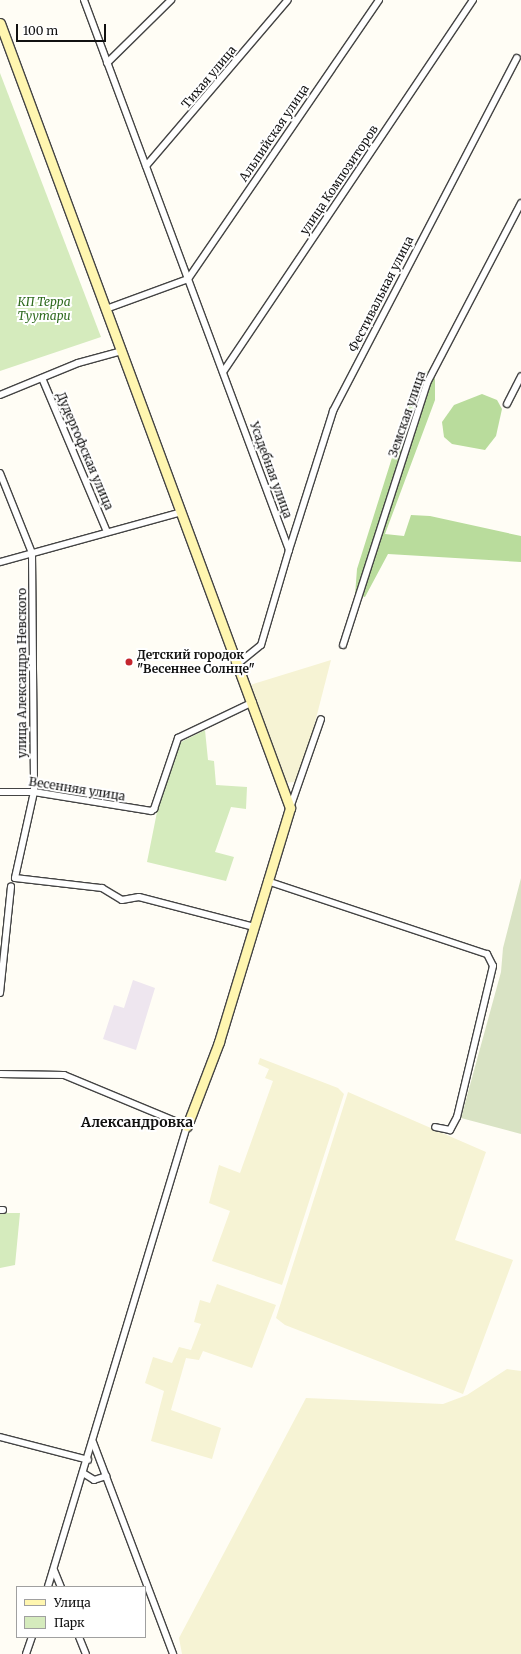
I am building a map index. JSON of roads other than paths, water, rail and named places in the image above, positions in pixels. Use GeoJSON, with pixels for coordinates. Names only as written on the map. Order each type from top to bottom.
{"type":"FeatureCollection","features":[{"type":"Feature","properties":{"kind":"street","name":"Усадебная улица"},"geometry":{"type":"LineString","coordinates":[[84,0],[289,550]]}},
{"type":"Feature","properties":{"kind":"street"},"geometry":{"type":"LineString","coordinates":[[107,63],[171,0]]}},
{"type":"Feature","properties":{"kind":"street","name":"Тихая улица"},"geometry":{"type":"LineString","coordinates":[[146,166],[288,0]]}},
{"type":"Feature","properties":{"kind":"street","name":"Альпийская улица"},"geometry":{"type":"LineString","coordinates":[[188,279],[379,0]]}},
{"type":"Feature","properties":{"kind":"street","name":"улица Композиторов"},"geometry":{"type":"LineString","coordinates":[[223,372],[473,0]]}},
{"type":"Feature","properties":{"kind":"street"},"geometry":{"type":"LineString","coordinates":[[0,23],[181,512],[239,663],[290,808]]}},
{"type":"Feature","properties":{"kind":"street","name":"Фестивальная улица"},"geometry":{"type":"LineString","coordinates":[[289,550],[333,411],[517,58]]}},
{"type":"Feature","properties":{"kind":"street","name":"Земская улица"},"geometry":{"type":"LineString","coordinates":[[344,645],[427,383],[521,203]]}},
{"type":"Feature","properties":{"kind":"street"},"geometry":{"type":"LineString","coordinates":[[106,309],[188,279]]}},
{"type":"Feature","properties":{"kind":"street"},"geometry":{"type":"LineString","coordinates":[[0,395],[42,378],[122,351]]}},
{"type":"Feature","properties":{"kind":"street"},"geometry":{"type":"LineString","coordinates":[[507,404],[521,376]]}},
{"type":"Feature","properties":{"kind":"street","name":"Дудергофская улица"},"geometry":{"type":"LineString","coordinates":[[42,378],[107,532]]}},
{"type":"Feature","properties":{"kind":"street","name":"улица Александра Невского"},"geometry":{"type":"LineString","coordinates":[[0,473],[32,553],[34,792],[15,878],[102,888],[122,900],[139,898],[254,927]]}},
{"type":"Feature","properties":{"kind":"street"},"geometry":{"type":"LineString","coordinates":[[0,562],[181,512]]}},
{"type":"Feature","properties":{"kind":"street"},"geometry":{"type":"LineString","coordinates":[[239,663],[260,645],[289,550]]}},
{"type":"Feature","properties":{"kind":"street","name":"Весенняя улица"},"geometry":{"type":"LineString","coordinates":[[0,792],[34,792],[151,811],[154,808],[178,738],[253,702]]}},
{"type":"Feature","properties":{"kind":"street"},"geometry":{"type":"LineString","coordinates":[[48,1586],[88,1460],[187,1126],[219,1042],[290,808],[321,719]]}},
{"type":"Feature","properties":{"kind":"street"},"geometry":{"type":"LineString","coordinates":[[267,882],[487,954],[493,966],[457,1117],[450,1130],[434,1127]]}},
{"type":"Feature","properties":{"kind":"street"},"geometry":{"type":"LineString","coordinates":[[0,993],[11,887]]}},
{"type":"Feature","properties":{"kind":"street"},"geometry":{"type":"LineString","coordinates":[[0,1074],[64,1076],[187,1126]]}},
{"type":"Feature","properties":{"kind":"street"},"geometry":{"type":"LineString","coordinates":[[0,1437],[88,1460]]}},
{"type":"Feature","properties":{"kind":"street"},"geometry":{"type":"LineString","coordinates":[[93,1442],[173,1654]]}},
{"type":"Feature","properties":{"kind":"street"},"geometry":{"type":"LineString","coordinates":[[83,1473],[94,1480],[106,1476]]}},
{"type":"Feature","properties":{"kind":"street"},"geometry":{"type":"LineString","coordinates":[[54,1570],[61,1586]]}},
{"type":"Feature","properties":{"kind":"street"},"geometry":{"type":"LineString","coordinates":[[26,1654],[32,1638]]}},
{"type":"Feature","properties":{"kind":"street"},"geometry":{"type":"LineString","coordinates":[[79,1638],[86,1654]]}},
{"type":"Feature","properties":{"kind":"place","name":"Детский городок \"Весеннее Солнце\""},"geometry":{"type":"Point","coordinates":[129,662]}},
{"type":"Feature","properties":{"kind":"district","name":"Александровка"},"geometry":{"type":"Point","coordinates":[137,1122]}},
{"type":"Feature","properties":{"kind":"park label","name":"КП Терра Туутари"},"geometry":{"type":"Point","coordinates":[44,309]}}]}
